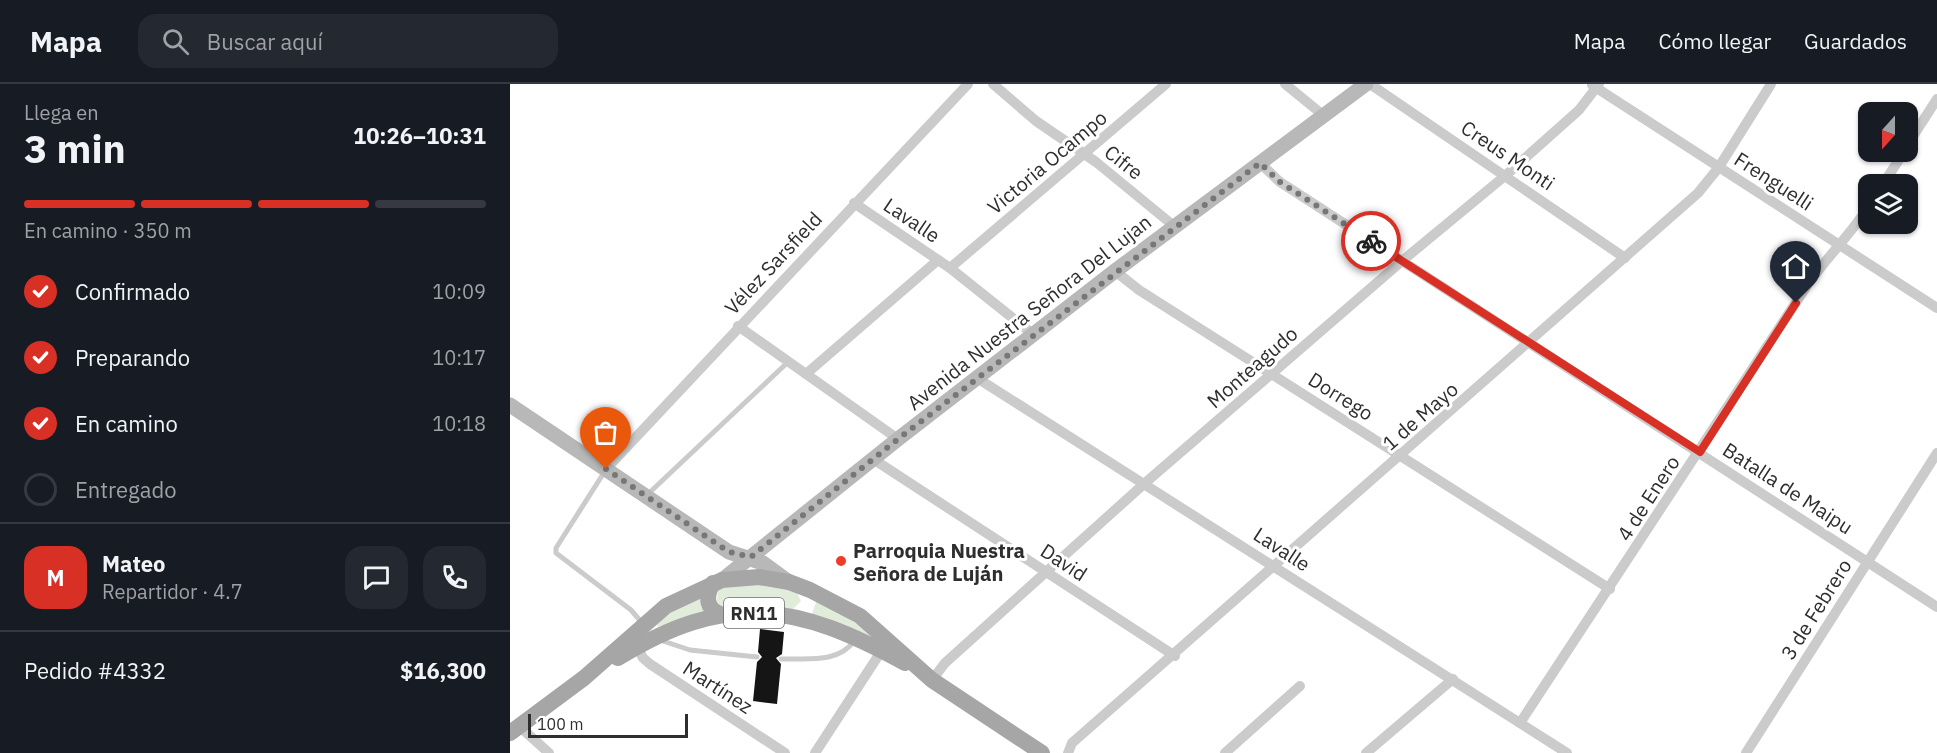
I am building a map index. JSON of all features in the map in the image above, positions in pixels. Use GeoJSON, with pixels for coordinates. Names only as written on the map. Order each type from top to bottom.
{"type":"FeatureCollection","features":[{"type":"Feature","properties":{"kind":"main road","name":"RN11"},"geometry":{"type":"LineString","coordinates":[[584,678],[637,646],[666,606],[718,581],[759,577],[789,582],[810,590],[860,616],[929,678]]}},
{"type":"Feature","properties":{"kind":"main road","name":"RN11"},"geometry":{"type":"LineString","coordinates":[[718,581],[707,601],[710,607],[720,614]]}},
{"type":"Feature","properties":{"kind":"main road","name":"RN11"},"geometry":{"type":"LineString","coordinates":[[800,617],[811,605],[810,590]]}},
{"type":"Feature","properties":{"kind":"main road","name":"RN11"},"geometry":{"type":"LineString","coordinates":[[515,729],[648,630],[720,614],[759,613],[800,617],[882,650],[929,678],[1042,753]]}},
{"type":"Feature","properties":{"kind":"street","name":"Vélez Sarsfield"},"geometry":{"type":"LineString","coordinates":[[606,469],[968,84]]}},
{"type":"Feature","properties":{"kind":"street","name":"Cifre"},"geometry":{"type":"LineString","coordinates":[[993,84],[1036,121],[1084,154],[1174,226]]}},
{"type":"Feature","properties":{"kind":"street","name":"Victoria Ocampo"},"geometry":{"type":"LineString","coordinates":[[950,268],[1167,84]]}},
{"type":"Feature","properties":{"kind":"street"},"geometry":{"type":"LineString","coordinates":[[1285,84],[1323,115]]}},
{"type":"Feature","properties":{"kind":"street","name":"Avenida Nuestra Señora Del Lujan"},"geometry":{"type":"LineString","coordinates":[[718,581],[1115,271],[1323,115],[1368,84]]}},
{"type":"Feature","properties":{"kind":"street","name":"Creus Monti"},"geometry":{"type":"LineString","coordinates":[[1368,84],[1506,175],[1625,258]]}},
{"type":"Feature","properties":{"kind":"street","name":"1 de Mayo"},"geometry":{"type":"LineString","coordinates":[[1068,753],[1072,743],[1174,656],[1698,193],[1719,167],[1772,84]]}},
{"type":"Feature","properties":{"kind":"street","name":"Monteagudo"},"geometry":{"type":"LineString","coordinates":[[929,678],[1145,483],[1402,261],[1506,175],[1579,110],[1595,85]]}},
{"type":"Feature","properties":{"kind":"street","name":"Frenguelli"},"geometry":{"type":"LineString","coordinates":[[1595,85],[1937,308]]}},
{"type":"Feature","properties":{"kind":"street"},"geometry":{"type":"LineString","coordinates":[[1918,128],[1937,99]]}},
{"type":"Feature","properties":{"kind":"street","name":"Batalla de Maipu"},"geometry":{"type":"LineString","coordinates":[[1260,163],[1280,182],[1937,607]]}},
{"type":"Feature","properties":{"kind":"street","name":"Lavalle"},"geometry":{"type":"LineString","coordinates":[[854,203],[950,268],[1034,335]]}},
{"type":"Feature","properties":{"kind":"street","name":"4 de Enero"},"geometry":{"type":"LineString","coordinates":[[1520,723],[1700,452],[1808,284],[1828,256],[1850,236],[1858,223]]}},
{"type":"Feature","properties":{"kind":"street"},"geometry":{"type":"LineString","coordinates":[[806,374],[938,260]]}},
{"type":"Feature","properties":{"kind":"street","name":"Dorrego"},"geometry":{"type":"LineString","coordinates":[[1115,271],[1139,290],[1610,589]]}},
{"type":"Feature","properties":{"kind":"street"},"geometry":{"type":"LineString","coordinates":[[738,326],[898,439]]}},
{"type":"Feature","properties":{"kind":"street","name":"Lavalle"},"geometry":{"type":"LineString","coordinates":[[977,378],[1567,753]]}},
{"type":"Feature","properties":{"kind":"street"},"geometry":{"type":"LineString","coordinates":[[510,405],[729,552],[751,557],[789,582]]}},
{"type":"Feature","properties":{"kind":"street","name":"3 de Febrero"},"geometry":{"type":"LineString","coordinates":[[1746,753],[1937,453]]}},
{"type":"Feature","properties":{"kind":"street","name":"David"},"geometry":{"type":"LineString","coordinates":[[873,459],[1174,656]]}},
{"type":"Feature","properties":{"kind":"street","name":"Martínez"},"geometry":{"type":"LineString","coordinates":[[637,646],[643,658],[650,664],[785,753]]}},
{"type":"Feature","properties":{"kind":"street"},"geometry":{"type":"LineString","coordinates":[[815,753],[882,650]]}},
{"type":"Feature","properties":{"kind":"street"},"geometry":{"type":"LineString","coordinates":[[1366,753],[1453,680]]}},
{"type":"Feature","properties":{"kind":"street"},"geometry":{"type":"LineString","coordinates":[[1225,753],[1300,686]]}},
{"type":"Feature","properties":{"kind":"street"},"geometry":{"type":"LineString","coordinates":[[515,729],[549,753]]}},
{"type":"Feature","properties":{"kind":"lane"},"geometry":{"type":"LineString","coordinates":[[647,496],[657,482],[788,362]]}},
{"type":"Feature","properties":{"kind":"lane"},"geometry":{"type":"LineString","coordinates":[[606,469],[556,548],[556,553],[631,610],[648,630],[690,650],[758,657]]}},
{"type":"Feature","properties":{"kind":"lane"},"geometry":{"type":"LineString","coordinates":[[781,659],[838,657],[848,650],[856,638]]}},
{"type":"Feature","properties":{"kind":"green space"},"geometry":{"type":"Polygon","coordinates":[[[754,583],[796,591],[801,601],[791,611],[722,608],[717,602],[718,589],[754,583]]]}},
{"type":"Feature","properties":{"kind":"green space"},"geometry":{"type":"Polygon","coordinates":[[[700,595],[701,606],[705,613],[657,627],[657,620],[700,595]]]}},
{"type":"Feature","properties":{"kind":"green space"},"geometry":{"type":"Polygon","coordinates":[[[817,599],[886,642],[812,614],[817,599]]]}},
{"type":"Feature","properties":{"kind":"building"},"geometry":{"type":"Polygon","coordinates":[[[760,629],[784,632],[782,654],[776,658],[781,664],[777,704],[753,701],[757,662],[762,657],[758,652],[760,629]]]}},
{"type":"Feature","properties":{"kind":"way so far"},"geometry":{"type":"LineString","coordinates":[[606,469],[729,552],[751,557],[898,439],[1260,163],[1280,182],[1371,241]]}},
{"type":"Feature","properties":{"kind":"place","name":"Parroquia Nuestra Señora de Luján"},"geometry":{"type":"Point","coordinates":[841,561]}},
{"type":"Feature","properties":{"kind":"route"},"geometry":{"type":"LineString","coordinates":[[1371,241],[1700,452],[1796,303]]}}]}
